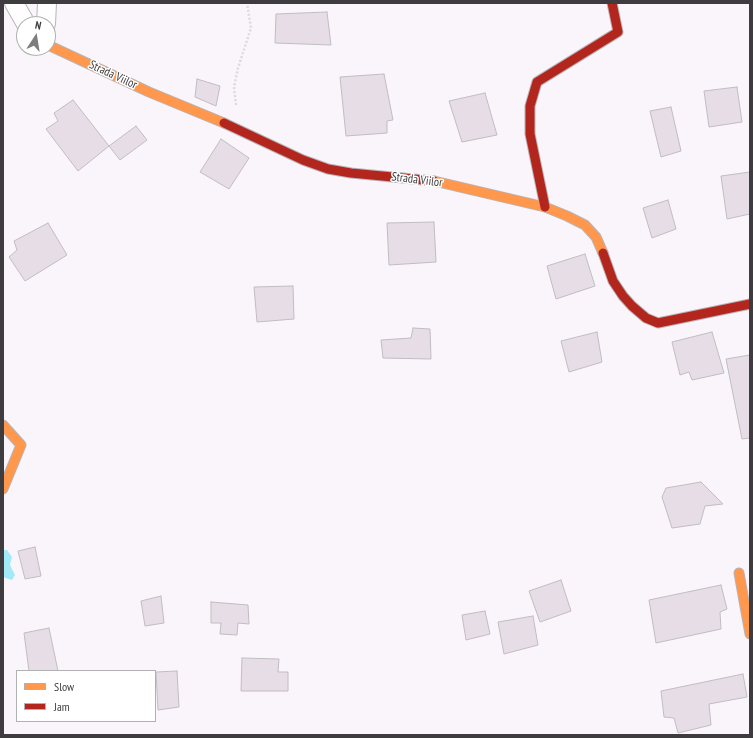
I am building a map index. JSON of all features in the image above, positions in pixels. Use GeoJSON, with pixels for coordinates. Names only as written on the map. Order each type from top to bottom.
{"type":"FeatureCollection","features":[{"type":"Feature","properties":{"kind":"street"},"geometry":{"type":"LineString","coordinates":[[14,3],[21,16]]}},
{"type":"Feature","properties":{"kind":"street"},"geometry":{"type":"LineString","coordinates":[[46,16],[47,3]]}},
{"type":"Feature","properties":{"kind":"street"},"geometry":{"type":"LineString","coordinates":[[544,207],[530,134],[530,106],[537,82],[618,32],[612,3]]}},
{"type":"Feature","properties":{"kind":"street","name":"Strada Viilor"},"geometry":{"type":"LineString","coordinates":[[56,49],[149,92],[239,129],[303,160],[351,173],[435,181],[544,207],[568,216],[585,225],[596,238],[606,258],[613,281],[632,306],[646,318],[658,323],[750,304]]}},
{"type":"Feature","properties":{"kind":"street"},"geometry":{"type":"LineString","coordinates":[[3,425],[21,446],[3,489]]}},
{"type":"Feature","properties":{"kind":"street"},"geometry":{"type":"LineString","coordinates":[[739,573],[750,634]]}},
{"type":"Feature","properties":{"kind":"path"},"geometry":{"type":"LineString","coordinates":[[239,129],[234,87],[238,68],[252,28],[247,3]]}},
{"type":"Feature","properties":{"kind":"water"},"geometry":{"type":"Polygon","coordinates":[[[3,550],[7,550],[12,557],[10,565],[15,575],[12,580],[3,577],[3,550]]]}},
{"type":"Feature","properties":{"kind":"building"},"geometry":{"type":"Polygon","coordinates":[[[327,12],[331,45],[275,43],[276,14],[327,12]]]}},
{"type":"Feature","properties":{"kind":"building"},"geometry":{"type":"Polygon","coordinates":[[[384,74],[393,120],[387,121],[387,133],[346,136],[340,77],[384,74]]]}},
{"type":"Feature","properties":{"kind":"building"},"geometry":{"type":"Polygon","coordinates":[[[197,79],[220,86],[216,106],[195,97],[197,79]]]}},
{"type":"Feature","properties":{"kind":"building"},"geometry":{"type":"Polygon","coordinates":[[[737,87],[742,122],[709,127],[704,91],[737,87]]]}},
{"type":"Feature","properties":{"kind":"building"},"geometry":{"type":"Polygon","coordinates":[[[485,93],[497,135],[462,142],[449,101],[485,93]]]}},
{"type":"Feature","properties":{"kind":"building"},"geometry":{"type":"Polygon","coordinates":[[[73,100],[109,146],[78,171],[46,129],[58,121],[54,113],[73,100]]]}},
{"type":"Feature","properties":{"kind":"building"},"geometry":{"type":"Polygon","coordinates":[[[671,107],[681,151],[661,157],[650,111],[671,107]]]}},
{"type":"Feature","properties":{"kind":"building"},"geometry":{"type":"Polygon","coordinates":[[[136,126],[147,140],[120,160],[109,146],[136,126]]]}},
{"type":"Feature","properties":{"kind":"building"},"geometry":{"type":"Polygon","coordinates":[[[221,139],[249,158],[229,189],[200,172],[221,139]]]}},
{"type":"Feature","properties":{"kind":"building"},"geometry":{"type":"Polygon","coordinates":[[[750,172],[750,214],[727,219],[721,176],[750,172]]]}},
{"type":"Feature","properties":{"kind":"building"},"geometry":{"type":"Polygon","coordinates":[[[668,200],[676,229],[652,238],[643,208],[668,200]]]}},
{"type":"Feature","properties":{"kind":"building"},"geometry":{"type":"Polygon","coordinates":[[[434,222],[436,262],[389,265],[387,223],[434,222]]]}},
{"type":"Feature","properties":{"kind":"building"},"geometry":{"type":"Polygon","coordinates":[[[48,223],[67,255],[25,281],[9,257],[17,250],[14,241],[48,223]]]}},
{"type":"Feature","properties":{"kind":"building"},"geometry":{"type":"Polygon","coordinates":[[[585,254],[595,286],[556,299],[547,266],[585,254]]]}},
{"type":"Feature","properties":{"kind":"building"},"geometry":{"type":"Polygon","coordinates":[[[293,286],[294,319],[257,322],[254,287],[293,286]]]}},
{"type":"Feature","properties":{"kind":"building"},"geometry":{"type":"Polygon","coordinates":[[[413,328],[430,329],[431,359],[383,358],[381,340],[411,338],[413,328]]]}},
{"type":"Feature","properties":{"kind":"building"},"geometry":{"type":"Polygon","coordinates":[[[597,332],[602,362],[569,372],[561,341],[597,332]]]}},
{"type":"Feature","properties":{"kind":"building"},"geometry":{"type":"Polygon","coordinates":[[[712,332],[724,373],[692,380],[689,372],[680,375],[672,342],[712,332]]]}},
{"type":"Feature","properties":{"kind":"building"},"geometry":{"type":"Polygon","coordinates":[[[750,355],[750,438],[742,439],[726,359],[750,355]]]}},
{"type":"Feature","properties":{"kind":"building"},"geometry":{"type":"Polygon","coordinates":[[[701,482],[723,504],[705,506],[700,524],[672,528],[662,497],[666,488],[701,482]]]}},
{"type":"Feature","properties":{"kind":"building"},"geometry":{"type":"Polygon","coordinates":[[[35,547],[41,576],[25,579],[18,551],[35,547]]]}},
{"type":"Feature","properties":{"kind":"building"},"geometry":{"type":"Polygon","coordinates":[[[561,580],[571,611],[540,622],[529,591],[561,580]]]}},
{"type":"Feature","properties":{"kind":"building"},"geometry":{"type":"Polygon","coordinates":[[[721,585],[727,609],[720,612],[721,629],[656,643],[649,600],[721,585]]]}},
{"type":"Feature","properties":{"kind":"building"},"geometry":{"type":"Polygon","coordinates":[[[161,596],[164,623],[145,626],[141,601],[161,596]]]}},
{"type":"Feature","properties":{"kind":"building"},"geometry":{"type":"Polygon","coordinates":[[[211,602],[248,605],[249,624],[238,623],[237,635],[220,634],[221,623],[211,623],[211,602]]]}},
{"type":"Feature","properties":{"kind":"building"},"geometry":{"type":"Polygon","coordinates":[[[485,611],[490,634],[466,640],[462,615],[485,611]]]}},
{"type":"Feature","properties":{"kind":"building"},"geometry":{"type":"Polygon","coordinates":[[[533,616],[538,645],[504,654],[498,622],[533,616]]]}},
{"type":"Feature","properties":{"kind":"building"},"geometry":{"type":"Polygon","coordinates":[[[49,628],[58,670],[29,670],[24,633],[49,628]]]}},
{"type":"Feature","properties":{"kind":"building"},"geometry":{"type":"Polygon","coordinates":[[[242,658],[279,659],[278,672],[288,672],[288,691],[241,691],[242,658]]]}},
{"type":"Feature","properties":{"kind":"building"},"geometry":{"type":"Polygon","coordinates":[[[177,671],[179,707],[158,710],[156,672],[177,671]]]}},
{"type":"Feature","properties":{"kind":"building"},"geometry":{"type":"Polygon","coordinates":[[[743,674],[747,697],[709,704],[711,725],[678,733],[674,718],[664,717],[661,691],[743,674]]]}},
{"type":"Feature","properties":{"kind":"traffic: slow"},"geometry":{"type":"LineString","coordinates":[[56,49],[149,92],[224,123]]}},
{"type":"Feature","properties":{"kind":"traffic: slow"},"geometry":{"type":"LineString","coordinates":[[434,181],[545,207],[567,216],[585,225],[596,237],[603,253]]}},
{"type":"Feature","properties":{"kind":"traffic: slow"},"geometry":{"type":"LineString","coordinates":[[3,425],[21,445],[3,489]]}},
{"type":"Feature","properties":{"kind":"traffic: slow"},"geometry":{"type":"LineString","coordinates":[[739,573],[750,634]]}},
{"type":"Feature","properties":{"kind":"traffic: jam"},"geometry":{"type":"LineString","coordinates":[[545,207],[530,134],[530,106],[537,82],[618,32],[612,3]]}},
{"type":"Feature","properties":{"kind":"traffic: jam"},"geometry":{"type":"LineString","coordinates":[[224,123],[303,160],[328,169],[351,173],[434,181]]}},
{"type":"Feature","properties":{"kind":"traffic: jam"},"geometry":{"type":"LineString","coordinates":[[603,253],[613,281],[623,296],[646,318],[658,323],[750,304]]}}]}
